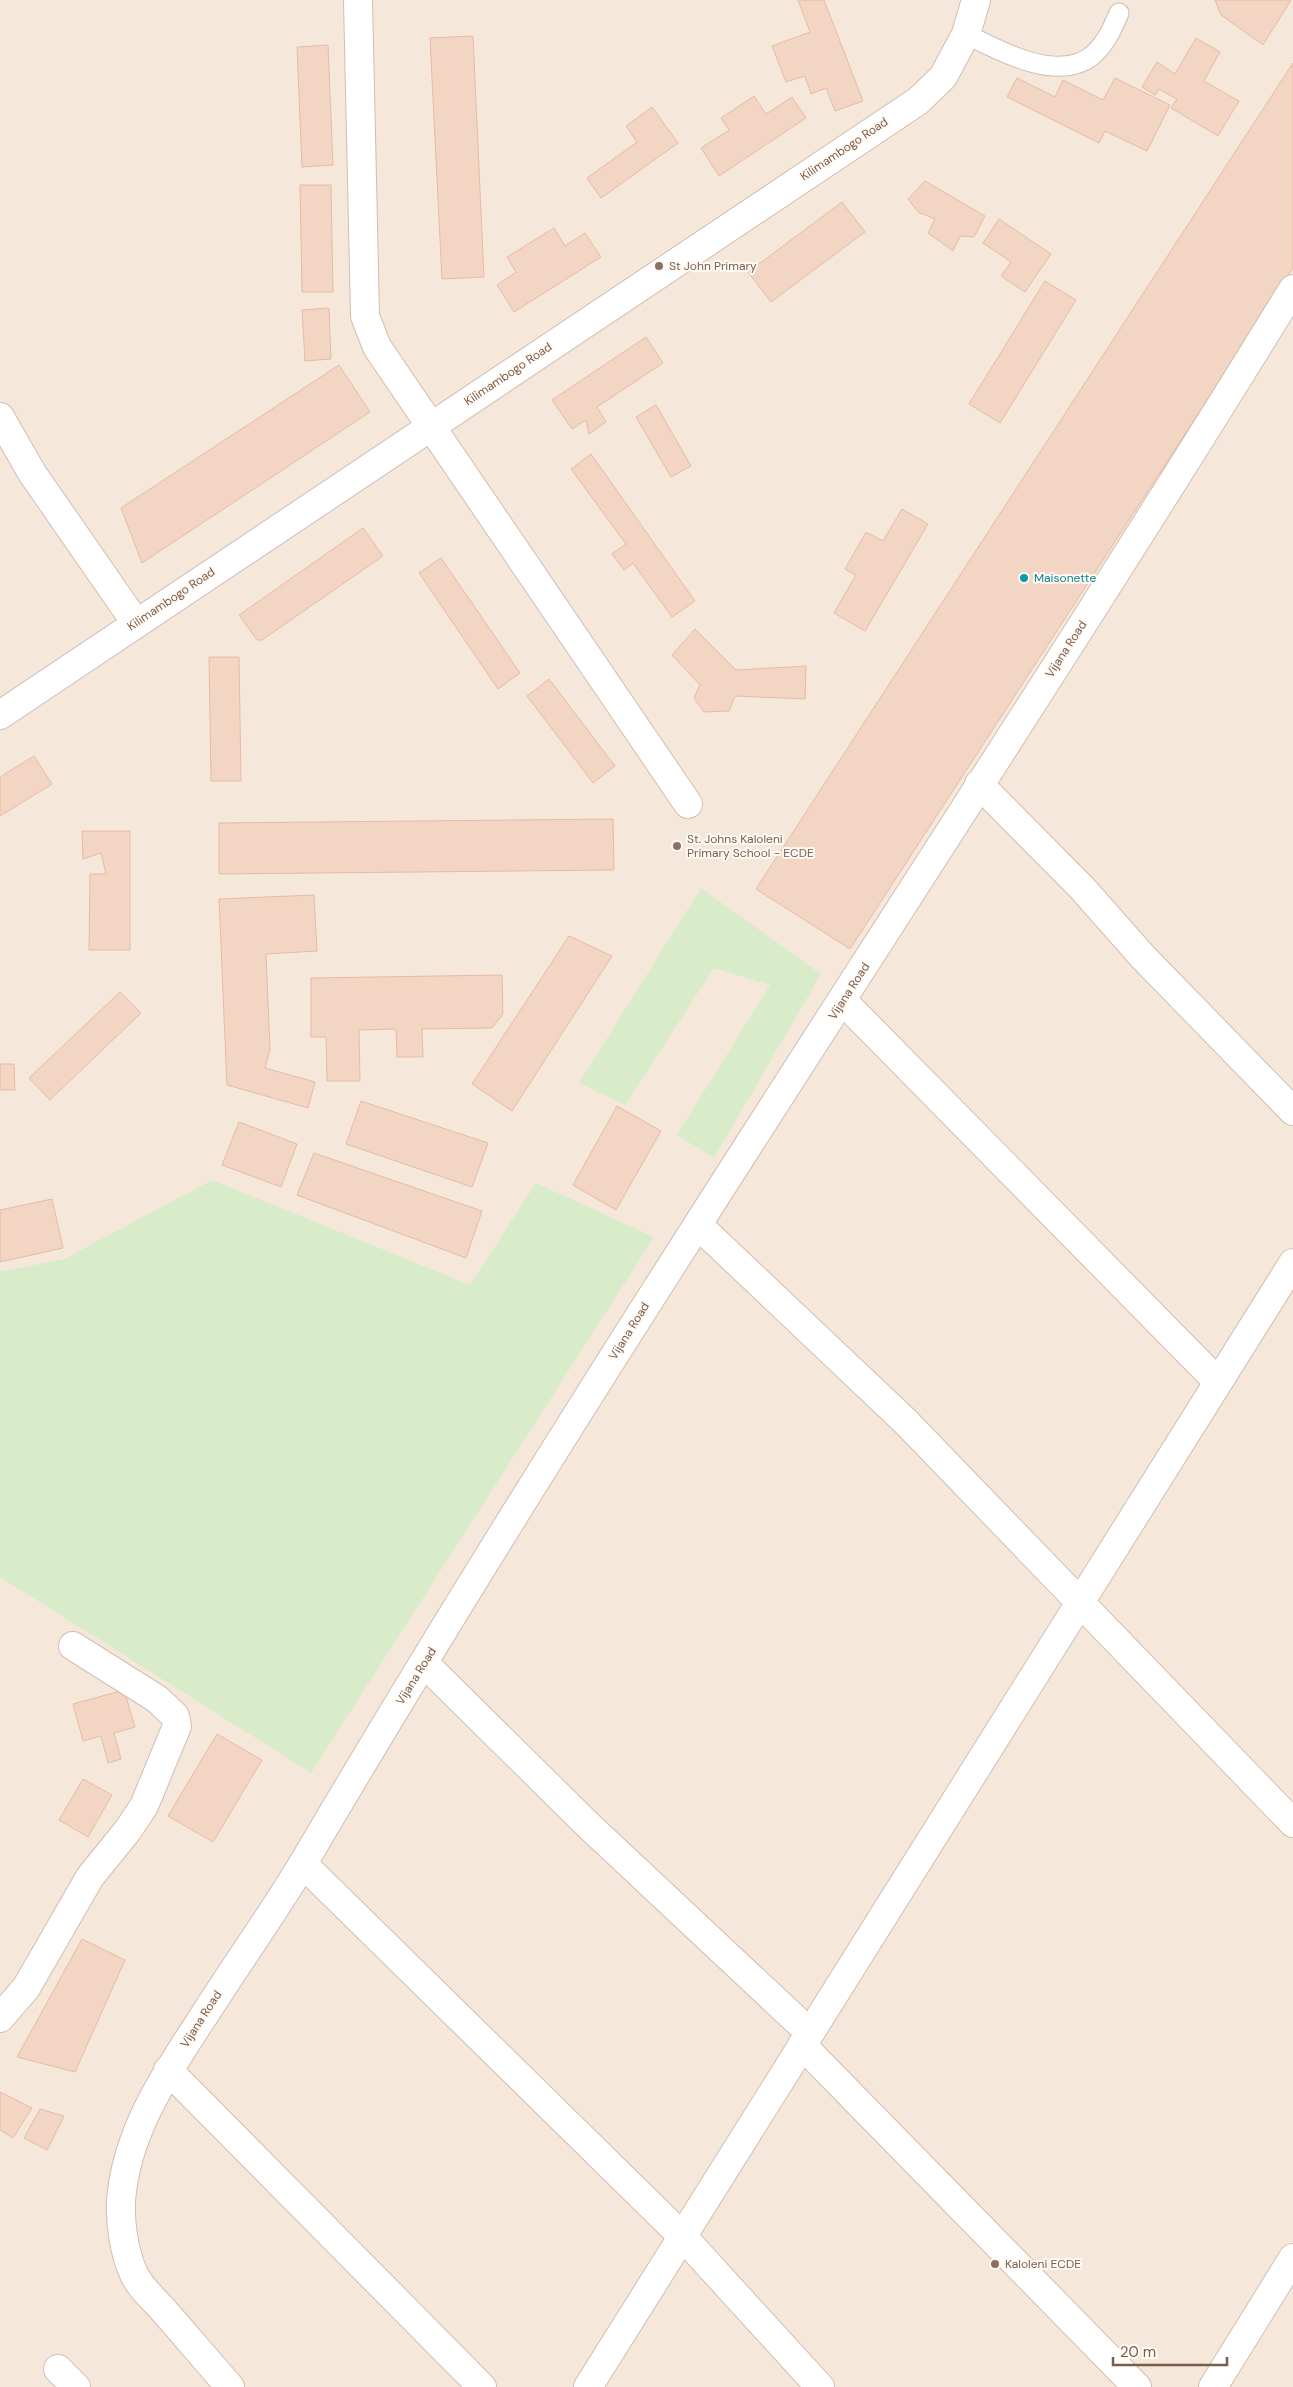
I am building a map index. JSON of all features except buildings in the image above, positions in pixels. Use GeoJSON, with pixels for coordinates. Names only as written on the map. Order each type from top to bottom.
{"type":"FeatureCollection","features":[{"type":"Feature","properties":{"kind":"street"},"geometry":{"type":"LineString","coordinates":[[358,0],[365,316],[377,347],[432,425],[688,804]]}},
{"type":"Feature","properties":{"kind":"street","name":"Kilimambogo Road"},"geometry":{"type":"LineString","coordinates":[[0,715],[918,101],[943,77],[966,34],[976,0]]}},
{"type":"Feature","properties":{"kind":"street","name":"Vijana Road"},"geometry":{"type":"LineString","coordinates":[[230,2387],[135,2278],[125,2248],[120,2204],[130,2148],[168,2070],[302,1864],[636,1319],[843,1001],[978,784],[1182,470],[1293,289]]}},
{"type":"Feature","properties":{"kind":"street"},"geometry":{"type":"LineString","coordinates":[[0,417],[32,473],[136,623]]}},
{"type":"Feature","properties":{"kind":"street"},"geometry":{"type":"LineString","coordinates":[[978,784],[1082,888],[1143,957],[1293,1111]]}},
{"type":"Feature","properties":{"kind":"street"},"geometry":{"type":"LineString","coordinates":[[843,1001],[1218,1382]]}},
{"type":"Feature","properties":{"kind":"street"},"geometry":{"type":"LineString","coordinates":[[698,1225],[906,1422],[1293,1823]]}},
{"type":"Feature","properties":{"kind":"street"},"geometry":{"type":"LineString","coordinates":[[588,2387],[684,2238],[806,2039],[1293,1263]]}},
{"type":"Feature","properties":{"kind":"street"},"geometry":{"type":"LineString","coordinates":[[0,2018],[26,1988],[90,1877],[128,1830],[144,1806],[177,1726],[174,1716],[157,1700],[73,1646]]}},
{"type":"Feature","properties":{"kind":"street"},"geometry":{"type":"LineString","coordinates":[[424,1663],[806,2039],[1137,2387]]}},
{"type":"Feature","properties":{"kind":"street"},"geometry":{"type":"LineString","coordinates":[[302,1864],[684,2238],[820,2387]]}},
{"type":"Feature","properties":{"kind":"street"},"geometry":{"type":"LineString","coordinates":[[168,2070],[482,2387]]}},
{"type":"Feature","properties":{"kind":"street"},"geometry":{"type":"LineString","coordinates":[[1213,2387],[1293,2258]]}},
{"type":"Feature","properties":{"kind":"lane"},"geometry":{"type":"LineString","coordinates":[[966,34],[1006,54],[1037,64],[1064,67],[1079,64],[1095,54],[1109,36],[1119,12]]}},
{"type":"Feature","properties":{"kind":"shaded area"},"geometry":{"type":"Polygon","coordinates":[[[0,0],[1293,0],[1293,2387],[0,2387],[0,0]]]}},
{"type":"Feature","properties":{"kind":"green space"},"geometry":{"type":"Polygon","coordinates":[[[701,888],[821,974],[714,1158],[677,1135],[770,985],[714,968],[625,1105],[579,1083],[701,888]]]}},
{"type":"Feature","properties":{"kind":"green space"},"geometry":{"type":"Polygon","coordinates":[[[212,1180],[470,1285],[536,1183],[654,1237],[311,1773],[0,1577],[0,1272],[64,1259],[212,1180]]]}},
{"type":"Feature","properties":{"kind":"place","name":"St John Primary"},"geometry":{"type":"Point","coordinates":[659,266]}},
{"type":"Feature","properties":{"kind":"place","name":"Maisonette"},"geometry":{"type":"Point","coordinates":[1024,578]}},
{"type":"Feature","properties":{"kind":"place","name":"St. Johns Kaloleni Primary School - ECDE"},"geometry":{"type":"Point","coordinates":[677,846]}},
{"type":"Feature","properties":{"kind":"place","name":"Kaloleni ECDE"},"geometry":{"type":"Point","coordinates":[995,2264]}}]}
